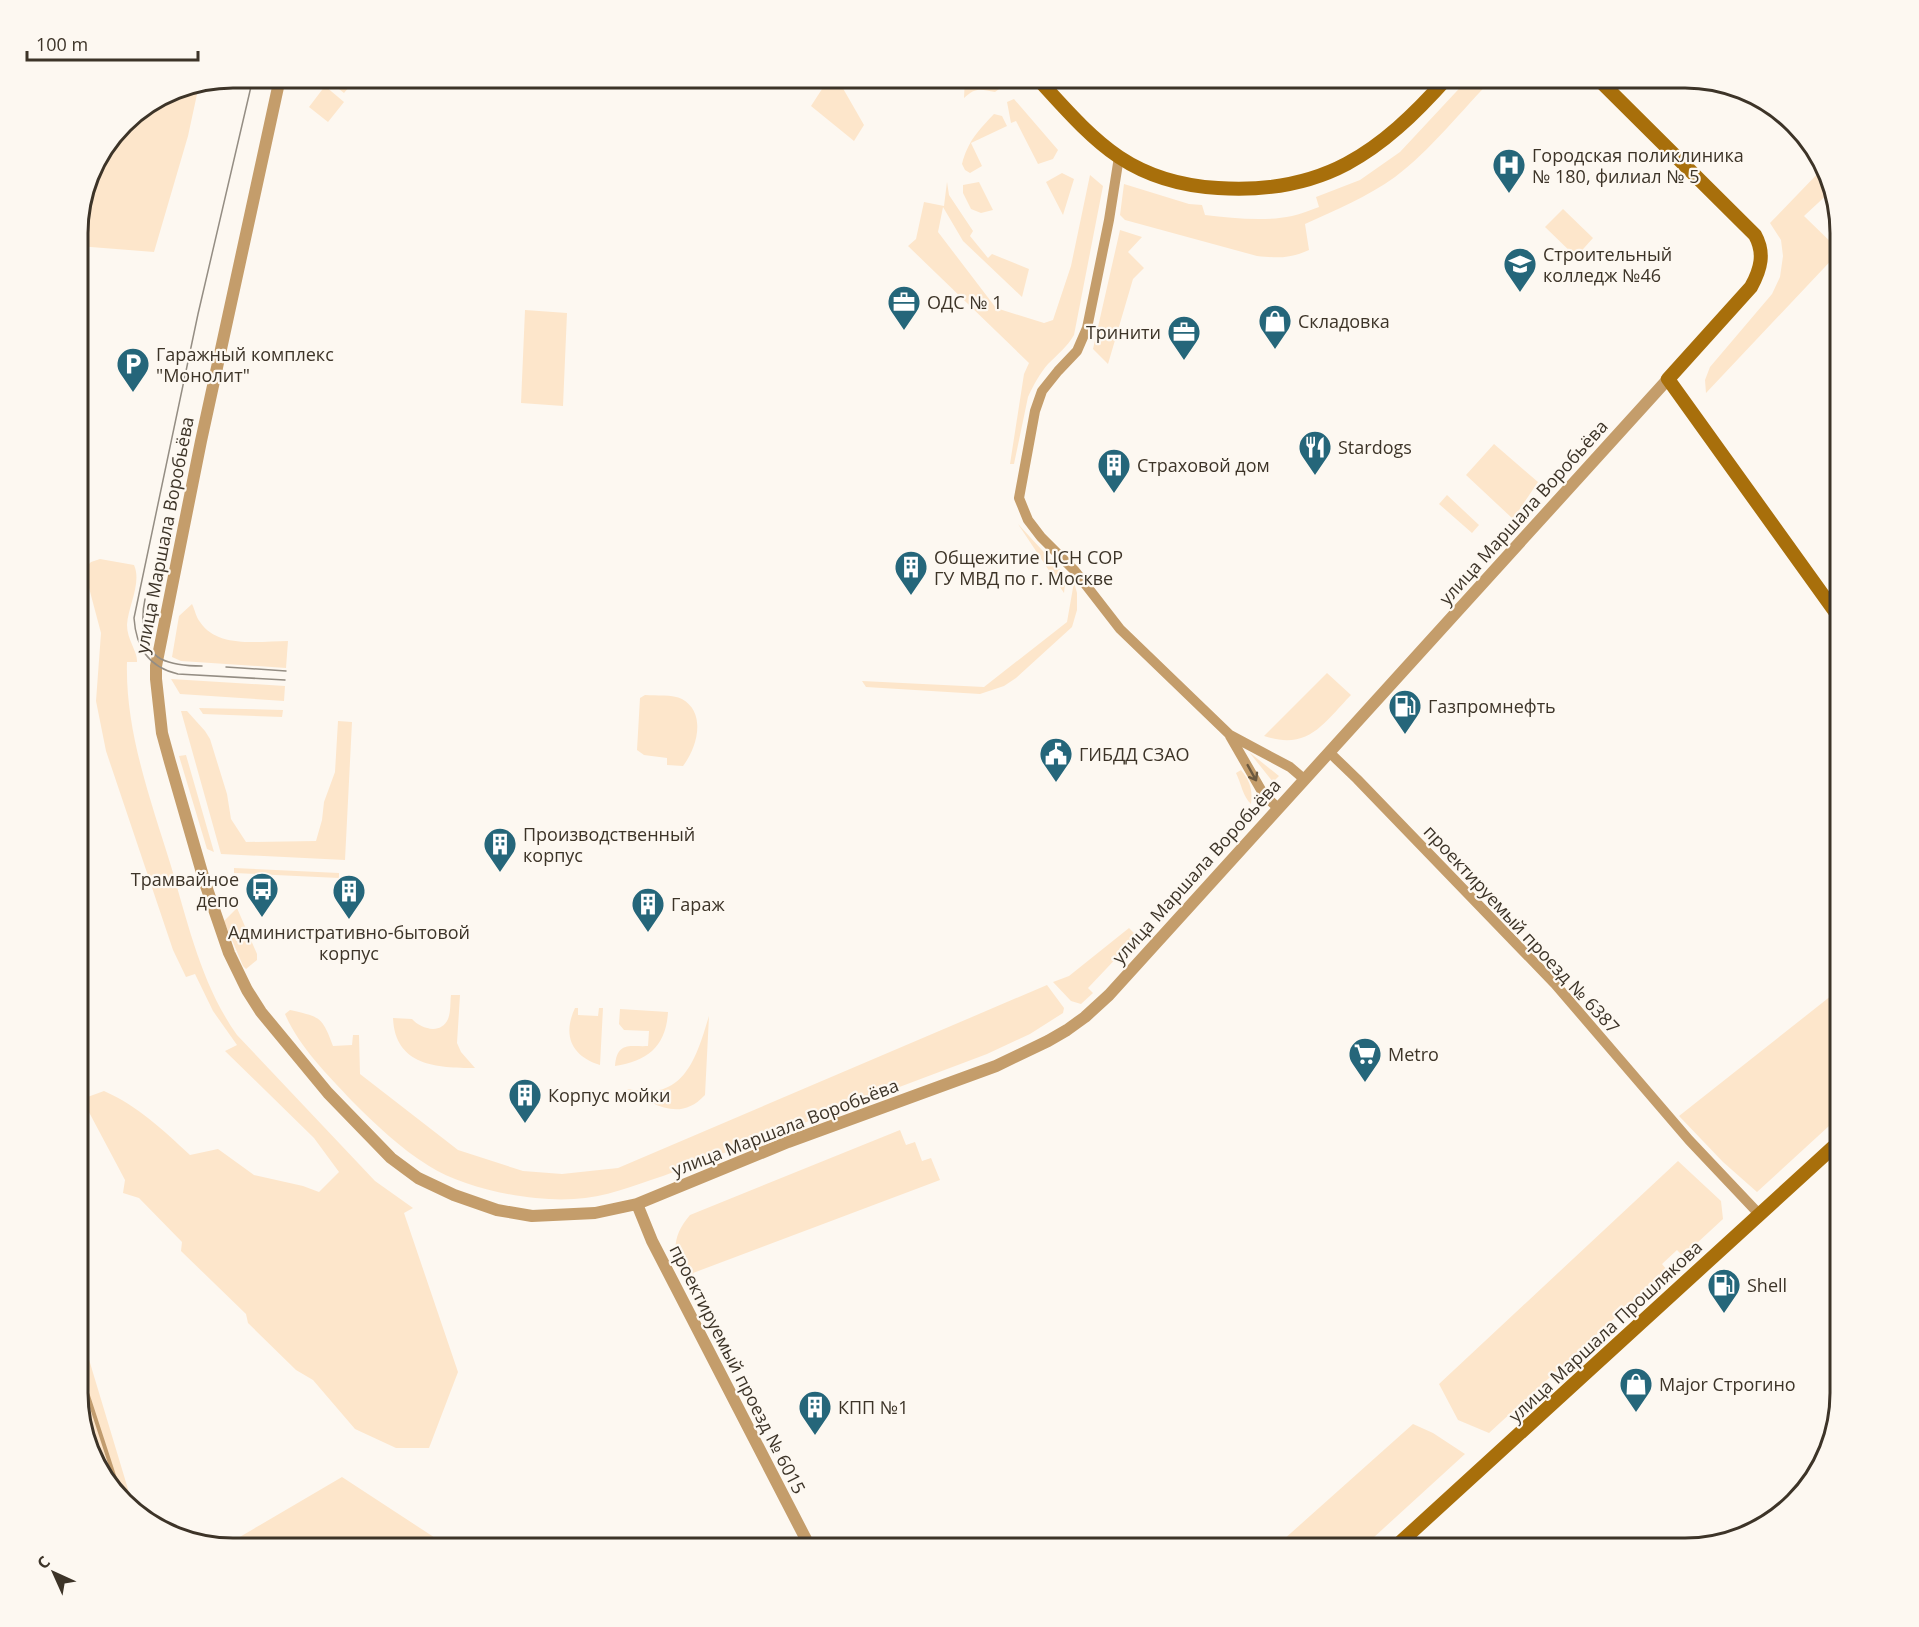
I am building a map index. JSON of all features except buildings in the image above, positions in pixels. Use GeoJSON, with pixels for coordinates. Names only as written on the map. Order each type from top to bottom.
{"type":"FeatureCollection","features":[{"type":"Feature","properties":{"kind":"main road"},"geometry":{"type":"LineString","coordinates":[[1046,88],[1079,122],[1119,157],[1164,179],[1200,187],[1246,189],[1286,185],[1333,171],[1384,141],[1411,117],[1438,88]]}},
{"type":"Feature","properties":{"kind":"main road","name":"улица Маршала Воробьёва"},"geometry":{"type":"LineString","coordinates":[[1607,88],[1741,219],[1755,235],[1761,249],[1759,269],[1751,287],[1668,379]]}},
{"type":"Feature","properties":{"kind":"main road"},"geometry":{"type":"LineString","coordinates":[[1668,379],[1830,605]]}},
{"type":"Feature","properties":{"kind":"main road","name":"улица Маршала Прошлякова"},"geometry":{"type":"LineString","coordinates":[[1405,1538],[1830,1150]]}},
{"type":"Feature","properties":{"kind":"street","name":"улица Маршала Воробьёва"},"geometry":{"type":"LineString","coordinates":[[278,89],[201,441],[156,666],[162,733],[205,883],[233,962],[261,1012],[328,1092],[383,1151],[403,1167],[418,1178],[454,1195],[514,1214],[548,1217],[595,1213],[637,1204],[788,1142],[996,1066],[1058,1036],[1085,1017],[1109,995],[1668,379]]}},
{"type":"Feature","properties":{"kind":"street"},"geometry":{"type":"LineString","coordinates":[[1119,157],[1087,328],[1077,351],[1042,391],[1035,411],[1019,498],[1028,520],[1041,537],[1075,571],[1120,629],[1230,735],[1290,767],[1304,779]]}},
{"type":"Feature","properties":{"kind":"street"},"geometry":{"type":"LineString","coordinates":[[1230,735],[1264,795],[1278,807]]}},
{"type":"Feature","properties":{"kind":"street","name":"проектируемый проезд № 6387"},"geometry":{"type":"LineString","coordinates":[[1329,752],[1555,984],[1689,1140],[1759,1214]]}},
{"type":"Feature","properties":{"kind":"street","name":"проектируемый проезд № 6015"},"geometry":{"type":"LineString","coordinates":[[637,1204],[652,1241],[805,1538]]}},
{"type":"Feature","properties":{"kind":"shaded area"},"geometry":{"type":"Polygon","coordinates":[[[964,88],[1000,88],[995,92],[978,90],[964,98],[964,88]]]}},
{"type":"Feature","properties":{"kind":"shaded area"},"geometry":{"type":"Polygon","coordinates":[[[1460,88],[1484,88],[1433,143],[1395,177],[1362,197],[1305,224],[1309,250],[1302,253],[1283,257],[1257,256],[1125,220],[1120,215],[1124,184],[1189,204],[1202,205],[1205,215],[1248,219],[1292,216],[1319,207],[1316,197],[1360,180],[1400,152],[1460,88]]]}},
{"type":"Feature","properties":{"kind":"shaded area"},"geometry":{"type":"Polygon","coordinates":[[[323,89],[328,89],[344,102],[328,122],[309,107],[323,89]]]}},
{"type":"Feature","properties":{"kind":"shaded area"},"geometry":{"type":"Polygon","coordinates":[[[822,89],[843,89],[864,125],[854,141],[811,106],[822,89]]]}},
{"type":"Feature","properties":{"kind":"shaded area"},"geometry":{"type":"Polygon","coordinates":[[[197,93],[188,136],[154,252],[89,247],[93,196],[103,169],[118,145],[138,124],[169,103],[197,93]]]}},
{"type":"Feature","properties":{"kind":"shaded area"},"geometry":{"type":"Polygon","coordinates":[[[1014,99],[1058,150],[1053,159],[1038,164],[1016,121],[1011,123],[1007,102],[1014,99]]]}},
{"type":"Feature","properties":{"kind":"shaded area"},"geometry":{"type":"Polygon","coordinates":[[[994,114],[1002,116],[1007,126],[971,143],[978,131],[994,114]]]}},
{"type":"Feature","properties":{"kind":"shaded area"},"geometry":{"type":"Polygon","coordinates":[[[971,143],[982,166],[970,173],[962,164],[971,143]]]}},
{"type":"Feature","properties":{"kind":"shaded area"},"geometry":{"type":"Polygon","coordinates":[[[1062,173],[1074,179],[1063,215],[1046,182],[1062,173]]]}},
{"type":"Feature","properties":{"kind":"shaded area"},"geometry":{"type":"Polygon","coordinates":[[[1818,173],[1826,196],[1804,216],[1830,241],[1830,262],[1706,393],[1705,380],[1710,367],[1772,294],[1780,277],[1783,256],[1781,240],[1770,223],[1818,173]]]}},
{"type":"Feature","properties":{"kind":"shaded area"},"geometry":{"type":"Polygon","coordinates":[[[1090,175],[1103,186],[1074,335],[1039,375],[1032,388],[1028,397],[1014,464],[1010,464],[1024,374],[1029,363],[908,246],[916,239],[924,202],[944,206],[947,182],[949,195],[973,231],[970,236],[988,258],[992,254],[1029,269],[1022,297],[963,241],[943,207],[938,232],[996,308],[1044,323],[1053,320],[1071,266],[1090,175]]]}},
{"type":"Feature","properties":{"kind":"shaded area"},"geometry":{"type":"Polygon","coordinates":[[[979,182],[993,210],[981,213],[971,209],[963,193],[963,185],[979,182]]]}},
{"type":"Feature","properties":{"kind":"shaded area"},"geometry":{"type":"Polygon","coordinates":[[[1563,209],[1593,238],[1576,257],[1545,227],[1563,209]]]}},
{"type":"Feature","properties":{"kind":"shaded area"},"geometry":{"type":"Polygon","coordinates":[[[1120,230],[1142,237],[1128,252],[1144,268],[1133,279],[1108,364],[1093,349],[1120,230]]]}},
{"type":"Feature","properties":{"kind":"shaded area"},"geometry":{"type":"Polygon","coordinates":[[[525,310],[567,313],[563,406],[521,403],[525,310]]]}},
{"type":"Feature","properties":{"kind":"shaded area"},"geometry":{"type":"Polygon","coordinates":[[[1494,444],[1538,482],[1513,519],[1466,475],[1494,444]]]}},
{"type":"Feature","properties":{"kind":"shaded area"},"geometry":{"type":"Polygon","coordinates":[[[1447,495],[1479,525],[1472,533],[1439,504],[1447,495]]]}},
{"type":"Feature","properties":{"kind":"shaded area"},"geometry":{"type":"Polygon","coordinates":[[[1018,524],[1066,576],[1064,593],[1018,524]]]}},
{"type":"Feature","properties":{"kind":"shaded area"},"geometry":{"type":"Polygon","coordinates":[[[100,559],[134,565],[136,572],[136,587],[127,625],[137,658],[137,662],[127,662],[130,714],[141,766],[190,932],[214,996],[237,1035],[375,1181],[413,1208],[404,1213],[458,1372],[429,1448],[396,1448],[355,1429],[313,1380],[296,1370],[248,1323],[246,1314],[181,1251],[182,1242],[139,1198],[123,1193],[125,1180],[89,1112],[89,1096],[104,1091],[139,1111],[190,1155],[218,1149],[254,1175],[319,1192],[339,1172],[314,1138],[225,1051],[237,1045],[213,1011],[195,974],[186,977],[173,950],[106,751],[96,701],[101,633],[89,588],[89,564],[100,559]]]}},
{"type":"Feature","properties":{"kind":"shaded area"},"geometry":{"type":"Polygon","coordinates":[[[1074,582],[1077,593],[1077,610],[1072,627],[1016,678],[1004,686],[980,694],[866,687],[862,681],[984,687],[1067,622],[1074,582]]]}},
{"type":"Feature","properties":{"kind":"shaded area"},"geometry":{"type":"Polygon","coordinates":[[[192,604],[200,622],[208,631],[217,636],[240,642],[288,641],[286,668],[181,661],[172,657],[179,616],[192,604]]]}},
{"type":"Feature","properties":{"kind":"shaded area"},"geometry":{"type":"Polygon","coordinates":[[[1327,673],[1351,695],[1323,725],[1314,732],[1292,740],[1279,740],[1264,736],[1327,673]]]}},
{"type":"Feature","properties":{"kind":"shaded area"},"geometry":{"type":"Polygon","coordinates":[[[171,679],[285,686],[284,701],[180,694],[171,679]]]}},
{"type":"Feature","properties":{"kind":"shaded area"},"geometry":{"type":"Polygon","coordinates":[[[645,695],[678,697],[690,705],[695,713],[697,731],[695,741],[683,766],[667,765],[667,758],[644,755],[637,750],[640,698],[645,695]]]}},
{"type":"Feature","properties":{"kind":"shaded area"},"geometry":{"type":"Polygon","coordinates":[[[199,708],[283,710],[282,717],[203,714],[199,708]]]}},
{"type":"Feature","properties":{"kind":"shaded area"},"geometry":{"type":"Polygon","coordinates":[[[181,711],[187,711],[210,739],[227,794],[231,819],[246,842],[316,841],[324,802],[335,772],[338,721],[352,722],[345,860],[221,854],[181,711]]]}},
{"type":"Feature","properties":{"kind":"shaded area"},"geometry":{"type":"Polygon","coordinates":[[[1249,752],[1279,776],[1273,782],[1249,752]]]}},
{"type":"Feature","properties":{"kind":"shaded area"},"geometry":{"type":"Polygon","coordinates":[[[186,755],[214,852],[207,849],[179,756],[186,755]]]}},
{"type":"Feature","properties":{"kind":"shaded area"},"geometry":{"type":"Polygon","coordinates":[[[1241,770],[1250,786],[1251,804],[1244,794],[1236,773],[1241,770]]]}},
{"type":"Feature","properties":{"kind":"shaded area"},"geometry":{"type":"Polygon","coordinates":[[[234,868],[339,873],[339,878],[234,873],[234,868]]]}},
{"type":"Feature","properties":{"kind":"shaded area"},"geometry":{"type":"Polygon","coordinates":[[[237,908],[257,954],[257,960],[246,969],[224,921],[237,908]]]}},
{"type":"Feature","properties":{"kind":"shaded area"},"geometry":{"type":"Polygon","coordinates":[[[1129,928],[1142,941],[1134,951],[1124,950],[1088,988],[1093,993],[1081,1004],[1071,1001],[1053,982],[1069,976],[1129,928]]]}},
{"type":"Feature","properties":{"kind":"shaded area"},"geometry":{"type":"Polygon","coordinates":[[[1047,985],[1064,1008],[1063,1013],[1030,1034],[987,1054],[663,1176],[608,1194],[574,1199],[539,1198],[499,1192],[461,1181],[418,1159],[379,1127],[324,1071],[298,1038],[285,1014],[290,1010],[319,1019],[333,1046],[352,1045],[353,1035],[359,1035],[360,1074],[458,1150],[523,1171],[562,1174],[618,1168],[1047,985]]]}},
{"type":"Feature","properties":{"kind":"shaded area"},"geometry":{"type":"Polygon","coordinates":[[[451,995],[460,995],[457,1043],[461,1052],[475,1068],[446,1067],[421,1061],[401,1046],[396,1034],[393,1018],[412,1019],[431,1029],[441,1027],[449,1016],[451,995]]]}},
{"type":"Feature","properties":{"kind":"shaded area"},"geometry":{"type":"Polygon","coordinates":[[[1830,997],[1830,1125],[1757,1192],[1723,1162],[1679,1116],[1830,997]]]}},
{"type":"Feature","properties":{"kind":"shaded area"},"geometry":{"type":"Polygon","coordinates":[[[575,1008],[578,1008],[578,1015],[598,1016],[599,1008],[603,1008],[600,1065],[582,1056],[572,1044],[569,1027],[575,1008]]]}},
{"type":"Feature","properties":{"kind":"shaded area"},"geometry":{"type":"Polygon","coordinates":[[[620,1009],[668,1012],[667,1024],[659,1043],[646,1056],[615,1066],[618,1052],[622,1049],[630,1046],[648,1046],[649,1031],[624,1030],[619,1024],[620,1009]]]}},
{"type":"Feature","properties":{"kind":"shaded area"},"geometry":{"type":"Polygon","coordinates":[[[709,1016],[705,1095],[686,1108],[676,1109],[657,1105],[627,1089],[650,1091],[663,1089],[683,1075],[697,1052],[709,1016]]]}},
{"type":"Feature","properties":{"kind":"shaded area"},"geometry":{"type":"Polygon","coordinates":[[[900,1130],[906,1145],[915,1142],[922,1161],[931,1158],[940,1180],[693,1273],[698,1284],[690,1288],[677,1260],[676,1243],[678,1234],[690,1215],[900,1130]]]}},
{"type":"Feature","properties":{"kind":"shaded area"},"geometry":{"type":"Polygon","coordinates":[[[1678,1161],[1721,1201],[1723,1219],[1683,1256],[1677,1250],[1662,1264],[1667,1270],[1489,1433],[1458,1420],[1439,1384],[1678,1161]]]}},
{"type":"Feature","properties":{"kind":"shaded area"},"geometry":{"type":"Polygon","coordinates":[[[89,1360],[130,1495],[118,1482],[103,1458],[93,1431],[89,1403],[89,1360]]]}},
{"type":"Feature","properties":{"kind":"shaded area"},"geometry":{"type":"Polygon","coordinates":[[[1413,1424],[1433,1433],[1465,1454],[1373,1538],[1285,1538],[1413,1424]]]}},
{"type":"Feature","properties":{"kind":"shaded area"},"geometry":{"type":"Polygon","coordinates":[[[342,1477],[435,1538],[238,1538],[342,1477]]]}},
{"type":"Feature","properties":{"kind":"waterway"},"geometry":{"type":"LineString","coordinates":[[89,1399],[114,1476]]}},
{"type":"Feature","properties":{"kind":"tram line"},"geometry":{"type":"LineString","coordinates":[[250,89],[198,314],[134,618],[138,638],[145,654],[151,661],[168,671],[178,674],[285,680]]}},
{"type":"Feature","properties":{"kind":"tram line"},"geometry":{"type":"LineString","coordinates":[[145,599],[144,632],[154,654],[171,663],[202,666]]}},
{"type":"Feature","properties":{"kind":"tram line"},"geometry":{"type":"LineString","coordinates":[[226,667],[286,671]]}},
{"type":"Feature","properties":{"kind":"place","name":"Городская поликлиника № 180, филиал № 5"},"geometry":{"type":"Point","coordinates":[1509,194]}},
{"type":"Feature","properties":{"kind":"place","name":"Строительный колледж №46"},"geometry":{"type":"Point","coordinates":[1520,293]}},
{"type":"Feature","properties":{"kind":"place","name":"ОДС № 1"},"geometry":{"type":"Point","coordinates":[904,331]}},
{"type":"Feature","properties":{"kind":"place","name":"Складовка"},"geometry":{"type":"Point","coordinates":[1275,350]}},
{"type":"Feature","properties":{"kind":"place","name":"Тринити"},"geometry":{"type":"Point","coordinates":[1184,361]}},
{"type":"Feature","properties":{"kind":"place","name":"Гаражный комплекс \"Монолит\""},"geometry":{"type":"Point","coordinates":[133,393]}},
{"type":"Feature","properties":{"kind":"place","name":"Stardogs"},"geometry":{"type":"Point","coordinates":[1315,476]}},
{"type":"Feature","properties":{"kind":"place","name":"Страховой дом"},"geometry":{"type":"Point","coordinates":[1114,494]}},
{"type":"Feature","properties":{"kind":"place","name":"Общежитие ЦСН СОР ГУ МВД по г. Москве"},"geometry":{"type":"Point","coordinates":[911,596]}},
{"type":"Feature","properties":{"kind":"place","name":"Газпромнефть"},"geometry":{"type":"Point","coordinates":[1405,735]}},
{"type":"Feature","properties":{"kind":"place","name":"ГИБДД СЗАО"},"geometry":{"type":"Point","coordinates":[1056,783]}},
{"type":"Feature","properties":{"kind":"place","name":"Производственный корпус"},"geometry":{"type":"Point","coordinates":[500,873]}},
{"type":"Feature","properties":{"kind":"place","name":"Трамвайное депо"},"geometry":{"type":"Point","coordinates":[262,918]}},
{"type":"Feature","properties":{"kind":"place","name":"Административно-бытовой корпус"},"geometry":{"type":"Point","coordinates":[349,920]}},
{"type":"Feature","properties":{"kind":"place","name":"Гараж"},"geometry":{"type":"Point","coordinates":[648,933]}},
{"type":"Feature","properties":{"kind":"place","name":"Metro"},"geometry":{"type":"Point","coordinates":[1365,1083]}},
{"type":"Feature","properties":{"kind":"place","name":"Корпус мойки"},"geometry":{"type":"Point","coordinates":[525,1124]}},
{"type":"Feature","properties":{"kind":"place","name":"Shell"},"geometry":{"type":"Point","coordinates":[1724,1314]}},
{"type":"Feature","properties":{"kind":"place","name":"Major Строгино"},"geometry":{"type":"Point","coordinates":[1636,1413]}},
{"type":"Feature","properties":{"kind":"place","name":"КПП №1"},"geometry":{"type":"Point","coordinates":[815,1436]}}]}
